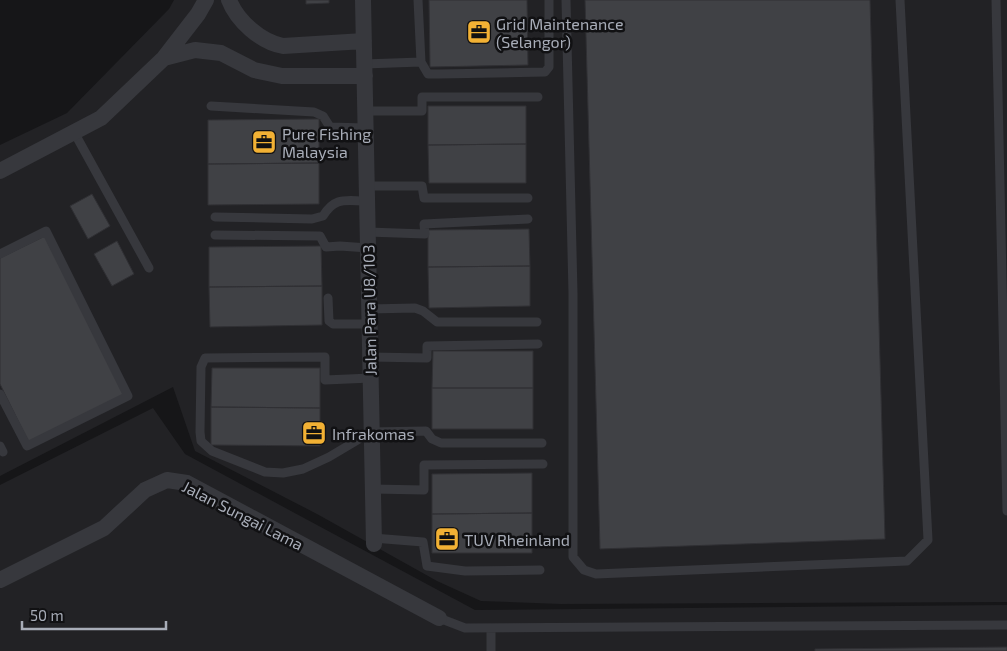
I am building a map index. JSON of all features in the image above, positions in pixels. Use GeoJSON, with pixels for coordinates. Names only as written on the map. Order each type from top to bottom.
{"type":"FeatureCollection","features":[{"type":"Feature","properties":{"kind":"street"},"geometry":{"type":"LineString","coordinates":[[0,171],[101,118],[164,58],[198,14],[206,0]]}},
{"type":"Feature","properties":{"kind":"street"},"geometry":{"type":"LineString","coordinates":[[229,0],[244,23],[272,44],[283,46],[364,41]]}},
{"type":"Feature","properties":{"kind":"street","name":"Jalan Para U8/103"},"geometry":{"type":"LineString","coordinates":[[363,0],[373,541]]}},
{"type":"Feature","properties":{"kind":"street"},"geometry":{"type":"LineString","coordinates":[[164,58],[195,50],[221,53],[254,70],[282,76],[364,70]]}},
{"type":"Feature","properties":{"kind":"street","name":"Jalan Sungai Lama"},"geometry":{"type":"LineString","coordinates":[[0,580],[104,528],[145,490],[167,480],[187,483],[439,618]]}},
{"type":"Feature","properties":{"kind":"lane"},"geometry":{"type":"LineString","coordinates":[[418,0],[421,62],[428,74],[545,72],[550,66],[549,0]]}},
{"type":"Feature","properties":{"kind":"lane"},"geometry":{"type":"LineString","coordinates":[[566,0],[573,293],[572,549],[573,557],[584,570],[596,574],[907,561],[928,540],[900,0]]}},
{"type":"Feature","properties":{"kind":"lane"},"geometry":{"type":"LineString","coordinates":[[996,0],[1007,511]]}},
{"type":"Feature","properties":{"kind":"lane"},"geometry":{"type":"LineString","coordinates":[[364,70],[421,62]]}},
{"type":"Feature","properties":{"kind":"lane"},"geometry":{"type":"LineString","coordinates":[[365,111],[422,111],[422,97],[538,97]]}},
{"type":"Feature","properties":{"kind":"lane"},"geometry":{"type":"LineString","coordinates":[[211,106],[314,112],[323,116],[330,127],[365,128]]}},
{"type":"Feature","properties":{"kind":"lane"},"geometry":{"type":"LineString","coordinates":[[74,132],[149,268]]}},
{"type":"Feature","properties":{"kind":"lane"},"geometry":{"type":"LineString","coordinates":[[215,217],[312,219],[323,216],[329,206],[338,201],[367,193],[422,186],[424,198],[528,198]]}},
{"type":"Feature","properties":{"kind":"lane"},"geometry":{"type":"LineString","coordinates":[[368,232],[425,234],[424,224],[528,219]]}},
{"type":"Feature","properties":{"kind":"lane"},"geometry":{"type":"LineString","coordinates":[[0,254],[46,231],[128,396],[27,446],[0,394]]}},
{"type":"Feature","properties":{"kind":"lane"},"geometry":{"type":"LineString","coordinates":[[215,236],[320,236],[326,247],[368,248]]}},
{"type":"Feature","properties":{"kind":"lane"},"geometry":{"type":"LineString","coordinates":[[328,298],[329,321],[333,324],[415,308],[423,310],[437,322],[537,322]]}},
{"type":"Feature","properties":{"kind":"lane"},"geometry":{"type":"LineString","coordinates":[[370,357],[427,358],[427,346],[538,344]]}},
{"type":"Feature","properties":{"kind":"lane"},"geometry":{"type":"LineString","coordinates":[[370,378],[326,380],[325,357],[205,358],[201,367],[201,440],[212,451],[265,472],[283,473],[303,469],[371,432],[426,431],[432,439],[441,443],[542,442]]}},
{"type":"Feature","properties":{"kind":"lane"},"geometry":{"type":"LineString","coordinates":[[373,489],[424,490],[424,465],[543,464]]}},
{"type":"Feature","properties":{"kind":"lane"},"geometry":{"type":"LineString","coordinates":[[373,541],[423,542],[427,566],[465,571],[540,570]]}},
{"type":"Feature","properties":{"kind":"lane"},"geometry":{"type":"LineString","coordinates":[[439,618],[465,628],[1007,625]]}},
{"type":"Feature","properties":{"kind":"lane"},"geometry":{"type":"LineString","coordinates":[[490,651],[491,628]]}},
{"type":"Feature","properties":{"kind":"shaded area"},"geometry":{"type":"Polygon","coordinates":[[[174,0],[1007,0],[1007,602],[561,604],[481,601],[437,581],[317,514],[195,451],[173,387],[0,476],[0,145],[67,113],[169,9],[174,0]]]}},
{"type":"Feature","properties":{"kind":"shaded area"},"geometry":{"type":"Polygon","coordinates":[[[153,408],[185,454],[475,610],[1007,605],[1007,651],[0,651],[0,485],[153,408]]]}},
{"type":"Feature","properties":{"kind":"building"},"geometry":{"type":"Polygon","coordinates":[[[306,0],[329,0],[329,3],[306,4],[306,0]]]}},
{"type":"Feature","properties":{"kind":"building","name":"Grid Maintenance (Selangor)"},"geometry":{"type":"Polygon","coordinates":[[[429,0],[527,0],[528,65],[430,67],[429,0]]]}},
{"type":"Feature","properties":{"kind":"building"},"geometry":{"type":"Polygon","coordinates":[[[585,0],[870,0],[885,539],[600,549],[585,0]]]}},
{"type":"Feature","properties":{"kind":"building"},"geometry":{"type":"Polygon","coordinates":[[[428,106],[526,106],[526,144],[428,145],[428,106]]]}},
{"type":"Feature","properties":{"kind":"building","name":"Pure Fishing Malaysia"},"geometry":{"type":"Polygon","coordinates":[[[319,119],[319,163],[208,164],[208,120],[319,119]]]}},
{"type":"Feature","properties":{"kind":"building"},"geometry":{"type":"Polygon","coordinates":[[[526,144],[526,183],[429,183],[428,145],[526,144]]]}},
{"type":"Feature","properties":{"kind":"building"},"geometry":{"type":"Polygon","coordinates":[[[319,163],[319,204],[208,205],[208,164],[319,163]]]}},
{"type":"Feature","properties":{"kind":"building"},"geometry":{"type":"Polygon","coordinates":[[[92,194],[110,226],[88,239],[70,206],[92,194]]]}},
{"type":"Feature","properties":{"kind":"building"},"geometry":{"type":"Polygon","coordinates":[[[529,229],[530,266],[428,267],[428,230],[529,229]]]}},
{"type":"Feature","properties":{"kind":"building"},"geometry":{"type":"Polygon","coordinates":[[[45,236],[124,395],[29,443],[0,384],[0,258],[45,236]]]}},
{"type":"Feature","properties":{"kind":"building"},"geometry":{"type":"Polygon","coordinates":[[[117,241],[134,274],[112,286],[94,254],[117,241]]]}},
{"type":"Feature","properties":{"kind":"building"},"geometry":{"type":"Polygon","coordinates":[[[321,246],[322,286],[209,287],[209,247],[321,246]]]}},
{"type":"Feature","properties":{"kind":"building"},"geometry":{"type":"Polygon","coordinates":[[[530,266],[530,306],[429,308],[428,267],[530,266]]]}},
{"type":"Feature","properties":{"kind":"building"},"geometry":{"type":"Polygon","coordinates":[[[322,286],[322,325],[210,327],[209,287],[322,286]]]}},
{"type":"Feature","properties":{"kind":"building"},"geometry":{"type":"Polygon","coordinates":[[[433,351],[533,351],[533,388],[432,388],[433,351]]]}},
{"type":"Feature","properties":{"kind":"building"},"geometry":{"type":"Polygon","coordinates":[[[212,368],[320,368],[320,408],[211,407],[212,368]]]}},
{"type":"Feature","properties":{"kind":"building"},"geometry":{"type":"Polygon","coordinates":[[[432,388],[533,388],[533,429],[432,429],[432,388]]]}},
{"type":"Feature","properties":{"kind":"building"},"geometry":{"type":"Polygon","coordinates":[[[211,407],[320,408],[320,446],[211,445],[211,407]]]}},
{"type":"Feature","properties":{"kind":"building"},"geometry":{"type":"Polygon","coordinates":[[[532,473],[532,513],[432,514],[432,474],[532,473]]]}},
{"type":"Feature","properties":{"kind":"building"},"geometry":{"type":"Polygon","coordinates":[[[532,513],[532,553],[432,553],[432,514],[532,513]]]}},
{"type":"Feature","properties":{"kind":"building"},"geometry":{"type":"Polygon","coordinates":[[[1007,647],[1007,651],[815,651],[815,649],[1007,647]]]}},
{"type":"Feature","properties":{"kind":"place","name":"Grid Maintenance (Selangor)"},"geometry":{"type":"Point","coordinates":[479,32]}},
{"type":"Feature","properties":{"kind":"place","name":"Pure Fishing Malaysia"},"geometry":{"type":"Point","coordinates":[264,142]}},
{"type":"Feature","properties":{"kind":"place","name":"Infrakomas"},"geometry":{"type":"Point","coordinates":[314,433]}},
{"type":"Feature","properties":{"kind":"place","name":"TUV Rheinland"},"geometry":{"type":"Point","coordinates":[447,539]}}]}
